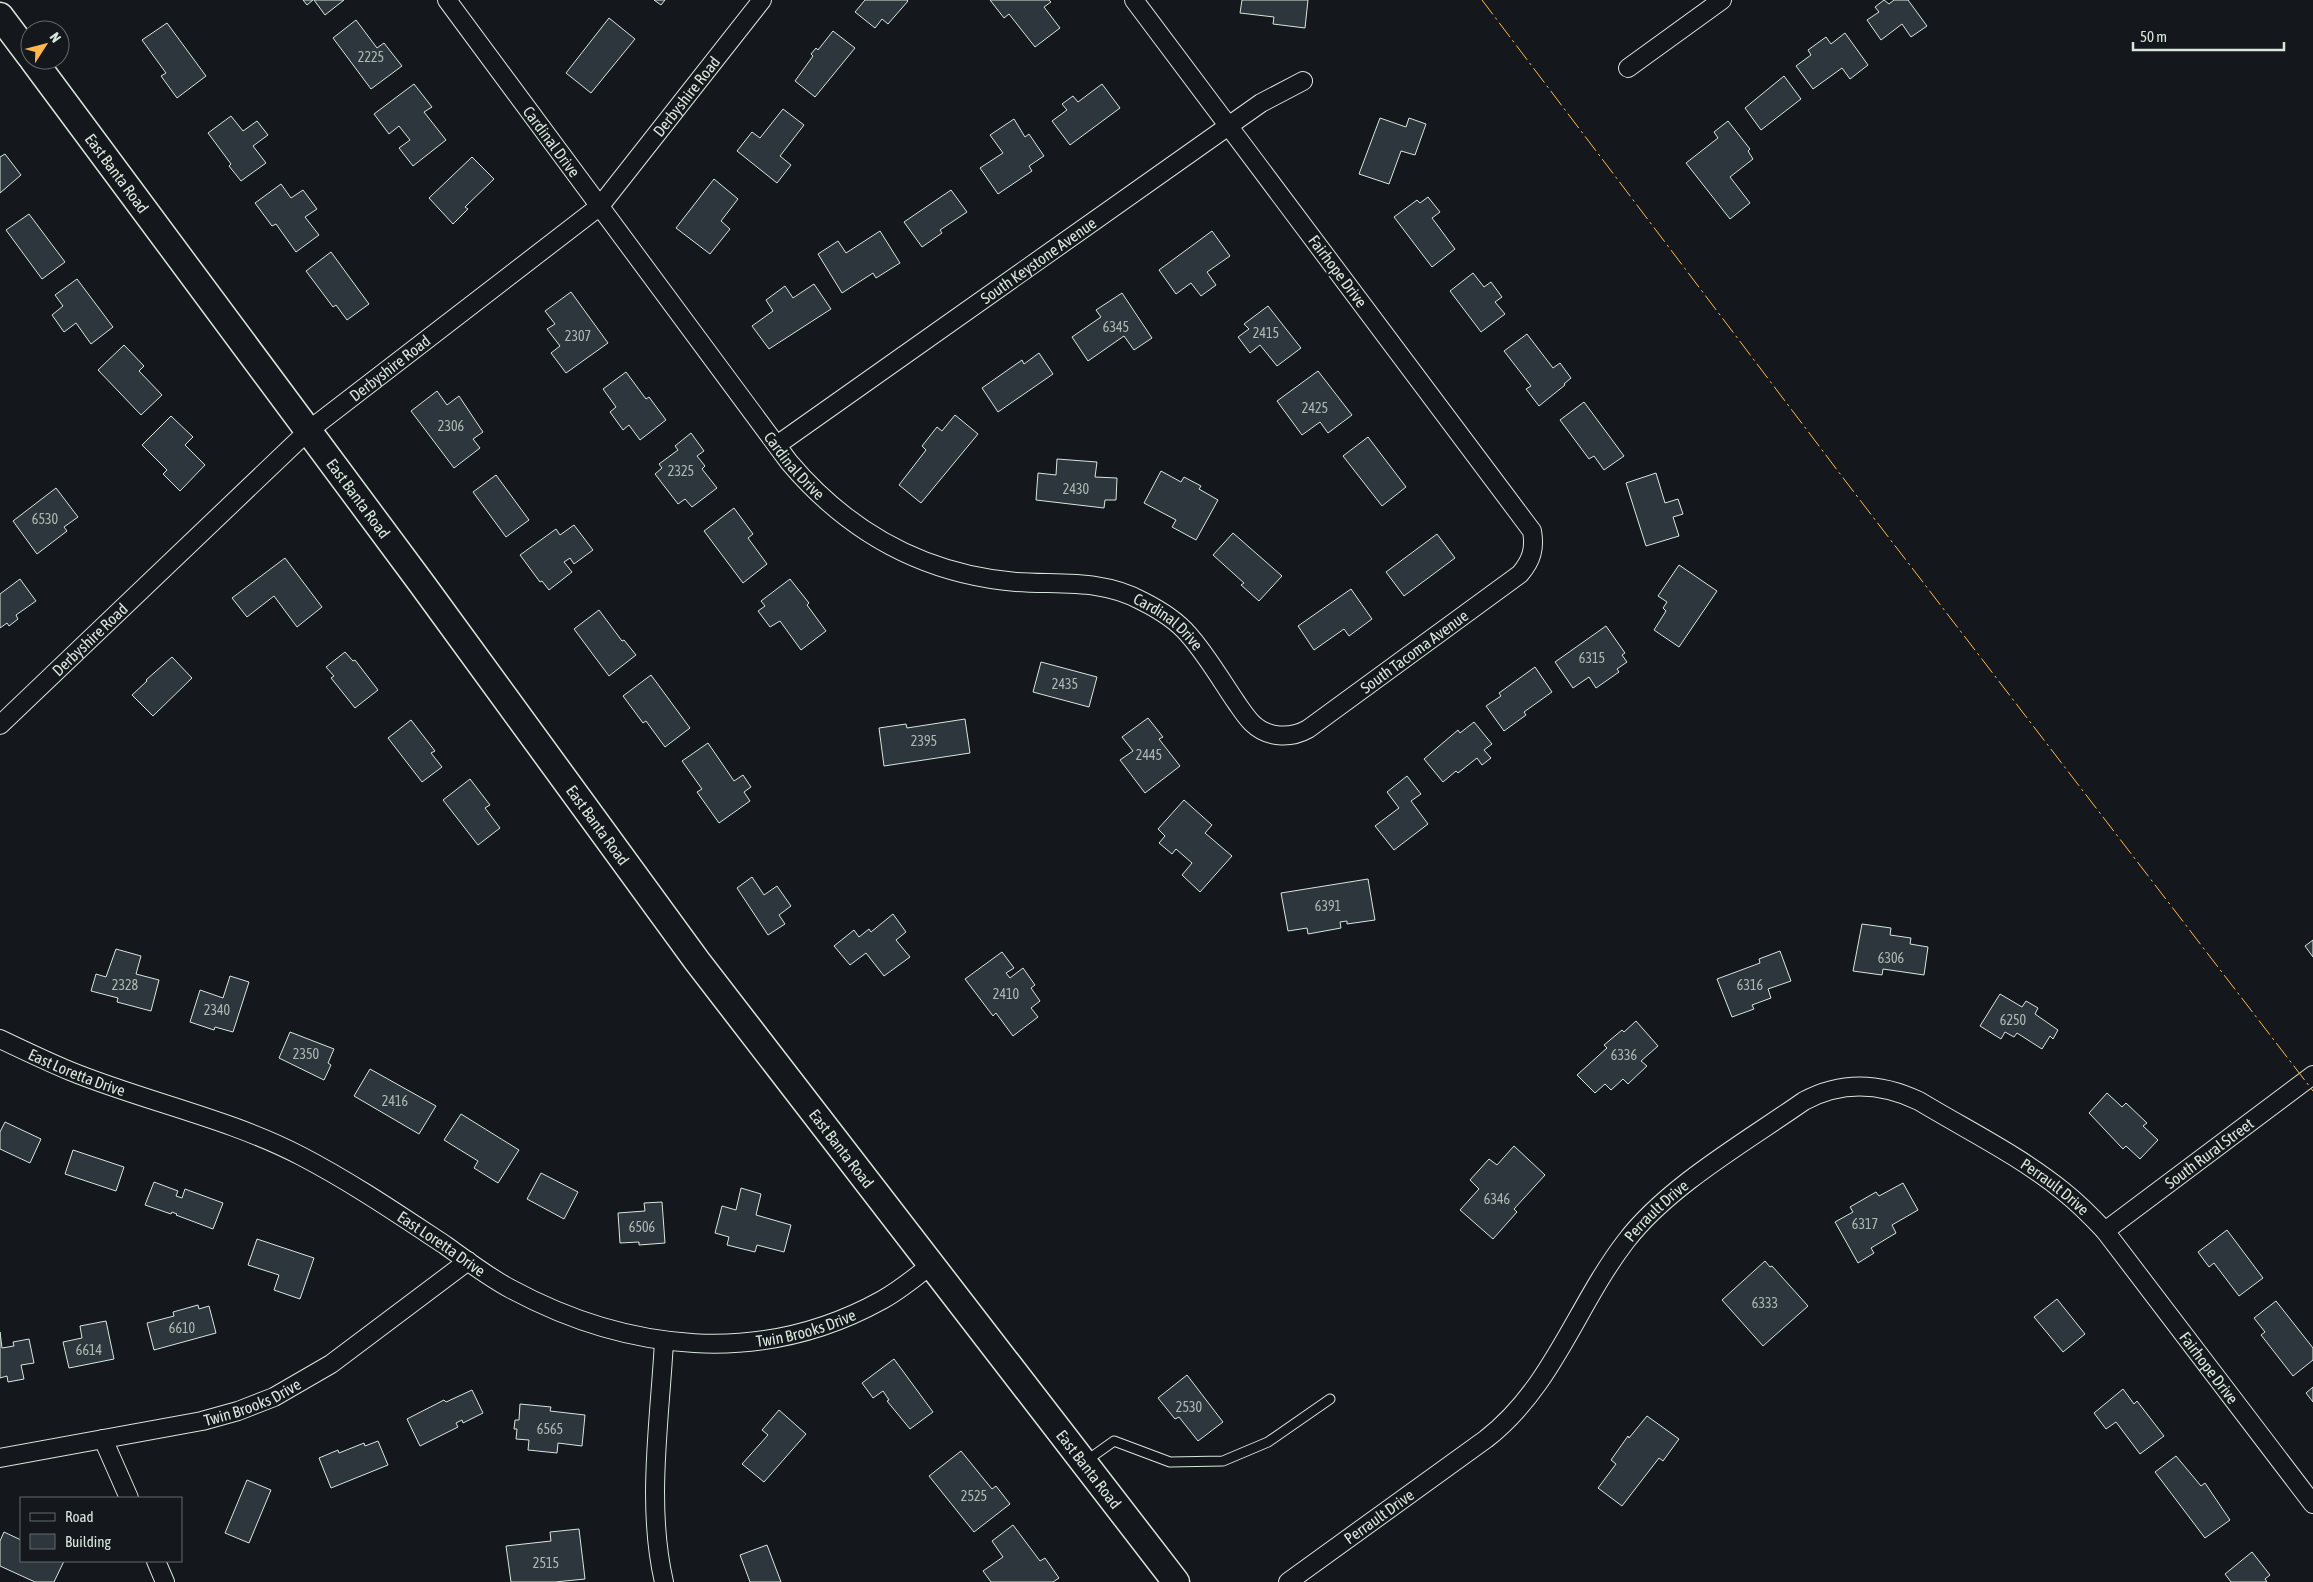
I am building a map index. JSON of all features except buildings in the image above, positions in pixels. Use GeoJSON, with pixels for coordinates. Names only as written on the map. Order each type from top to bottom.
{"type":"FeatureCollection","features":[{"type":"Feature","properties":{"kind":"street","name":"Cardinal Drive"},"geometry":{"type":"LineString","coordinates":[[447,0],[777,445],[802,476],[843,516],[882,542],[934,566],[990,579],[1018,582],[1088,584],[1107,587],[1142,600],[1188,634],[1252,723],[1263,731],[1277,735]]}},
{"type":"Feature","properties":{"kind":"street","name":"Derbyshire Road"},"geometry":{"type":"LineString","coordinates":[[0,725],[308,431],[600,206],[762,0]]}},
{"type":"Feature","properties":{"kind":"street","name":"Fairhope Drive"},"geometry":{"type":"LineString","coordinates":[[1134,0],[1530,526],[1534,539],[1533,545]]}},
{"type":"Feature","properties":{"kind":"street"},"geometry":{"type":"LineString","coordinates":[[1628,68],[1722,0]]}},
{"type":"Feature","properties":{"kind":"street"},"geometry":{"type":"LineString","coordinates":[[0,16],[20,43]]}},
{"type":"Feature","properties":{"kind":"street","name":"East Banta Road"},"geometry":{"type":"LineString","coordinates":[[40,70],[422,584],[696,962],[932,1264],[1176,1582]]}},
{"type":"Feature","properties":{"kind":"street","name":"South Keystone Avenue"},"geometry":{"type":"LineString","coordinates":[[777,445],[1270,97],[1303,81]]}},
{"type":"Feature","properties":{"kind":"street","name":"South Tacoma Avenue"},"geometry":{"type":"LineString","coordinates":[[1277,735],[1290,736],[1308,729],[1515,578],[1529,563],[1533,545]]}},
{"type":"Feature","properties":{"kind":"street","name":"East Loretta Drive"},"geometry":{"type":"LineString","coordinates":[[0,1039],[69,1070],[220,1122],[300,1156],[367,1194],[507,1287],[566,1315],[610,1330],[664,1341]]}},
{"type":"Feature","properties":{"kind":"street","name":"South Rural Street"},"geometry":{"type":"LineString","coordinates":[[2105,1231],[2313,1075]]}},
{"type":"Feature","properties":{"kind":"street","name":"Perrault Drive"},"geometry":{"type":"LineString","coordinates":[[1288,1582],[1486,1439],[1509,1419],[1540,1383],[1603,1274],[1625,1242],[1644,1220],[1688,1182],[1812,1096],[1839,1087],[1857,1086],[1876,1086],[1903,1093],[2044,1177],[2063,1191],[2105,1231]]}},
{"type":"Feature","properties":{"kind":"street","name":"Fairhope Drive"},"geometry":{"type":"LineString","coordinates":[[2105,1231],[2313,1504]]}},
{"type":"Feature","properties":{"kind":"street","name":"Twin Brooks Drive"},"geometry":{"type":"LineString","coordinates":[[0,1458],[211,1418],[246,1408],[282,1393],[331,1364],[468,1261]]}},
{"type":"Feature","properties":{"kind":"street","name":"Twin Brooks Drive"},"geometry":{"type":"LineString","coordinates":[[664,1341],[692,1344],[738,1344],[812,1330],[882,1300],[932,1264]]}},
{"type":"Feature","properties":{"kind":"street"},"geometry":{"type":"LineString","coordinates":[[664,1341],[655,1495],[656,1533],[664,1582]]}},
{"type":"Feature","properties":{"kind":"street"},"geometry":{"type":"LineString","coordinates":[[103,1439],[129,1497]]}},
{"type":"Feature","properties":{"kind":"street"},"geometry":{"type":"LineString","coordinates":[[156,1562],[165,1582]]}},
{"type":"Feature","properties":{"kind":"lane"},"geometry":{"type":"LineString","coordinates":[[1084,1463],[1114,1441],[1170,1462],[1223,1461],[1268,1442],[1330,1399]]}},
{"type":"Feature","properties":{"kind":"power"},"geometry":{"type":"LineString","coordinates":[[1482,0],[1850,487],[2313,1091]]}}]}
